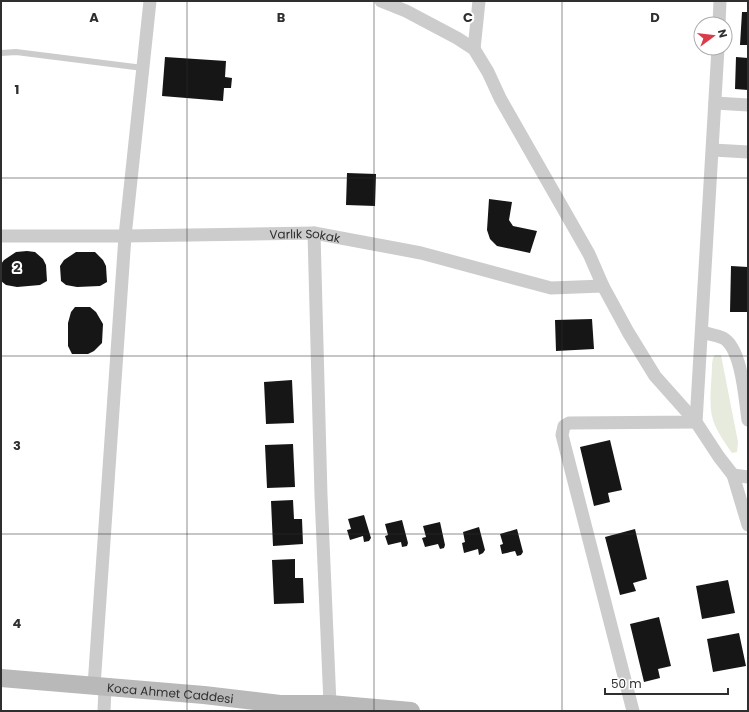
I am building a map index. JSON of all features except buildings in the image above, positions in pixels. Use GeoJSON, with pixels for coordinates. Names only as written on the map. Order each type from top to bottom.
{"type":"FeatureCollection","features":[{"type":"Feature","properties":{"kind":"street"},"geometry":{"type":"LineString","coordinates":[[104,711],[100,686],[125,236],[150,1]]}},
{"type":"Feature","properties":{"kind":"street"},"geometry":{"type":"LineString","coordinates":[[381,1],[406,11],[457,38],[474,49],[488,72],[500,98],[589,254],[603,286],[628,332],[655,376],[696,422],[718,457],[733,475],[748,526]]}},
{"type":"Feature","properties":{"kind":"street"},"geometry":{"type":"LineString","coordinates":[[474,49],[479,1]]}},
{"type":"Feature","properties":{"kind":"street"},"geometry":{"type":"LineString","coordinates":[[719,16],[720,1]]}},
{"type":"Feature","properties":{"kind":"street"},"geometry":{"type":"LineString","coordinates":[[696,422],[718,56]]}},
{"type":"Feature","properties":{"kind":"street"},"geometry":{"type":"LineString","coordinates":[[715,103],[748,105]]}},
{"type":"Feature","properties":{"kind":"street"},"geometry":{"type":"LineString","coordinates":[[712,150],[748,152]]}},
{"type":"Feature","properties":{"kind":"street"},"geometry":{"type":"LineString","coordinates":[[314,232],[321,495],[330,704]]}},
{"type":"Feature","properties":{"kind":"street","name":"Varlık Sokak"},"geometry":{"type":"LineString","coordinates":[[1,236],[125,236],[314,232],[421,253],[551,288],[603,286]]}},
{"type":"Feature","properties":{"kind":"street"},"geometry":{"type":"LineString","coordinates":[[702,332],[723,338],[733,349],[740,372],[748,420]]}},
{"type":"Feature","properties":{"kind":"street"},"geometry":{"type":"LineString","coordinates":[[633,711],[562,435],[564,426],[569,423],[696,422]]}},
{"type":"Feature","properties":{"kind":"street"},"geometry":{"type":"LineString","coordinates":[[733,475],[748,477]]}},
{"type":"Feature","properties":{"kind":"street","name":"Koca Ahmet Caddesi"},"geometry":{"type":"LineString","coordinates":[[1,678],[204,695],[280,708],[330,704],[412,711]]}},
{"type":"Feature","properties":{"kind":"lane"},"geometry":{"type":"LineString","coordinates":[[1,53],[16,52],[143,68]]}},
{"type":"Feature","properties":{"kind":"shaded area"},"geometry":{"type":"Polygon","coordinates":[[[715,355],[721,355],[738,442],[737,452],[732,453],[721,437],[713,420],[710,400],[712,364],[715,355]]]}}]}
